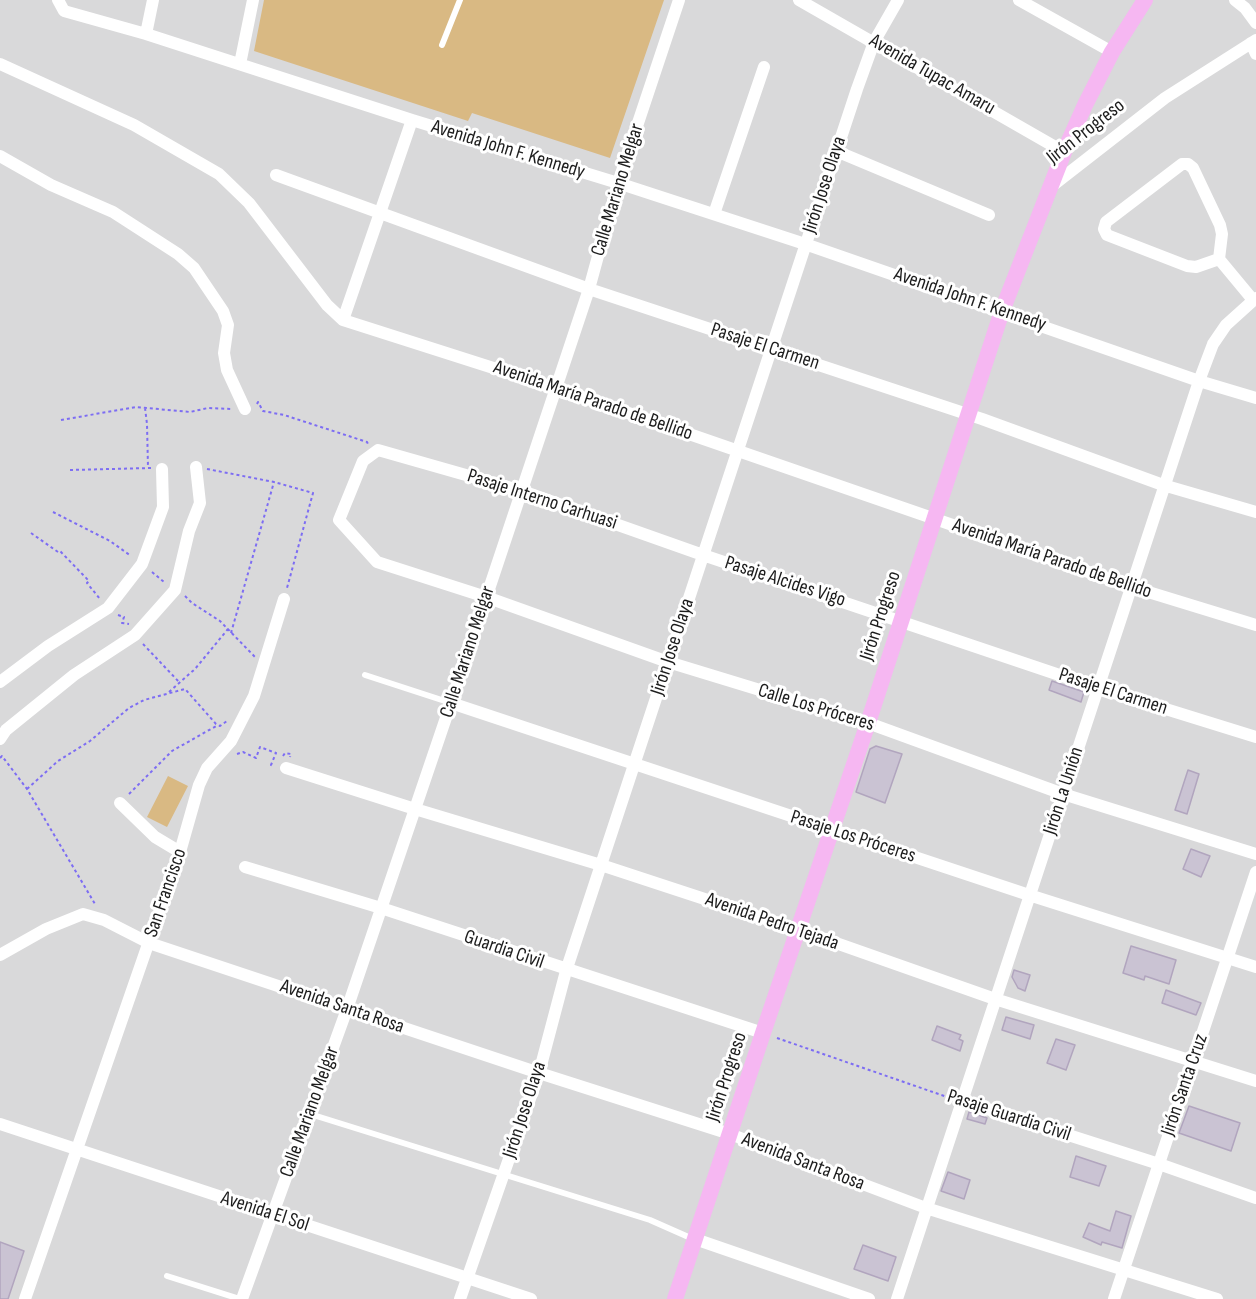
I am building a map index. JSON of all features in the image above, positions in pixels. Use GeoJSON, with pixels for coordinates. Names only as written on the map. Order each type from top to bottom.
{"type":"FeatureCollection","features":[{"type":"Feature","properties":{"kind":"street"},"geometry":{"type":"LineString","coordinates":[[146,34],[153,0]]}},
{"type":"Feature","properties":{"kind":"street"},"geometry":{"type":"LineString","coordinates":[[240,64],[253,0]]}},
{"type":"Feature","properties":{"kind":"street","name":"Calle Mariano Melgar"},"geometry":{"type":"LineString","coordinates":[[241,1299],[347,1009],[451,703],[589,289],[618,183],[679,0]]}},
{"type":"Feature","properties":{"kind":"street","name":"Avenida Tupac Amaru"},"geometry":{"type":"LineString","coordinates":[[799,0],[1064,152]]}},
{"type":"Feature","properties":{"kind":"street","name":"Jirón Jose Olaya"},"geometry":{"type":"LineString","coordinates":[[460,1299],[539,1073],[566,970],[836,152],[874,42],[898,0]]}},
{"type":"Feature","properties":{"kind":"street"},"geometry":{"type":"LineString","coordinates":[[1019,0],[1112,52]]}},
{"type":"Feature","properties":{"kind":"street"},"geometry":{"type":"LineString","coordinates":[[1052,186],[1085,105],[1112,52],[1145,0]]}},
{"type":"Feature","properties":{"kind":"street"},"geometry":{"type":"LineString","coordinates":[[1235,0],[1245,8],[1256,24]]}},
{"type":"Feature","properties":{"kind":"street","name":"Avenida John F. Kennedy"},"geometry":{"type":"LineString","coordinates":[[61,5],[412,120],[714,214],[1002,311],[1199,381],[1256,398]]}},
{"type":"Feature","properties":{"kind":"street","name":"Jirón Progreso"},"geometry":{"type":"LineString","coordinates":[[675,1299],[763,1033],[800,930],[1002,311],[1052,186],[1165,98],[1254,46]]}},
{"type":"Feature","properties":{"kind":"street","name":"Avenida María Parado de Bellido"},"geometry":{"type":"LineString","coordinates":[[0,64],[134,125],[219,174],[249,203],[327,305],[343,320],[556,388],[1132,587],[1256,625]]}},
{"type":"Feature","properties":{"kind":"street"},"geometry":{"type":"LineString","coordinates":[[714,214],[764,67]]}},
{"type":"Feature","properties":{"kind":"street"},"geometry":{"type":"LineString","coordinates":[[343,320],[412,120]]}},
{"type":"Feature","properties":{"kind":"street"},"geometry":{"type":"LineString","coordinates":[[836,152],[988,215]]}},
{"type":"Feature","properties":{"kind":"street"},"geometry":{"type":"LineString","coordinates":[[0,156],[51,185],[113,212],[178,254],[194,268],[223,311],[228,325],[224,354],[227,370],[245,409]]}},
{"type":"Feature","properties":{"kind":"street"},"geometry":{"type":"LineString","coordinates":[[1219,259],[1196,267],[1187,266],[1107,235],[1104,229],[1106,222],[1182,164],[1188,164],[1193,168],[1220,225],[1222,234],[1219,259],[1255,299]]}},
{"type":"Feature","properties":{"kind":"street","name":"Pasaje El Carmen"},"geometry":{"type":"LineString","coordinates":[[276,175],[589,289],[968,415],[1163,485],[1256,512]]}},
{"type":"Feature","properties":{"kind":"street","name":"Jirón La Unión"},"geometry":{"type":"LineString","coordinates":[[897,1299],[1199,381],[1213,344],[1226,325],[1255,299]]}},
{"type":"Feature","properties":{"kind":"street","name":"Pasaje Interno Carhuasi"},"geometry":{"type":"LineString","coordinates":[[378,450],[522,491],[703,555]]}},
{"type":"Feature","properties":{"kind":"street","name":"Calle Los Próceres"},"geometry":{"type":"LineString","coordinates":[[378,450],[363,461],[339,520],[377,562],[486,597],[668,662],[868,723],[1063,794],[1256,854]]}},
{"type":"Feature","properties":{"kind":"street"},"geometry":{"type":"LineString","coordinates":[[0,739],[6,730],[74,675],[137,633],[175,588],[189,531],[200,503],[196,467]]}},
{"type":"Feature","properties":{"kind":"street"},"geometry":{"type":"LineString","coordinates":[[0,682],[48,646],[108,608],[142,564],[163,507],[162,469]]}},
{"type":"Feature","properties":{"kind":"street","name":"Pasaje Alcides Vigo"},"geometry":{"type":"LineString","coordinates":[[703,555],[902,620]]}},
{"type":"Feature","properties":{"kind":"street","name":"San Francisco"},"geometry":{"type":"LineString","coordinates":[[25,1299],[180,852],[200,785],[207,768],[231,741],[254,696],[284,599]]}},
{"type":"Feature","properties":{"kind":"street","name":"Pasaje El Carmen"},"geometry":{"type":"LineString","coordinates":[[902,620],[1098,688],[1256,737]]}},
{"type":"Feature","properties":{"kind":"street","name":"Pasaje Los Próceres"},"geometry":{"type":"LineString","coordinates":[[451,703],[1029,895],[1256,967]]}},
{"type":"Feature","properties":{"kind":"street","name":"Avenida Pedro Tejada"},"geometry":{"type":"LineString","coordinates":[[281,765],[415,809],[601,865],[800,930],[995,999],[1256,1081]]}},
{"type":"Feature","properties":{"kind":"street"},"geometry":{"type":"LineString","coordinates":[[120,803],[155,837],[180,852]]}},
{"type":"Feature","properties":{"kind":"street","name":"Guardia Civil"},"geometry":{"type":"LineString","coordinates":[[245,867],[763,1033]]}},
{"type":"Feature","properties":{"kind":"street","name":"Jirón Santa Cruz"},"geometry":{"type":"LineString","coordinates":[[1114,1299],[1256,872]]}},
{"type":"Feature","properties":{"kind":"street"},"geometry":{"type":"LineString","coordinates":[[0,955],[46,929],[83,914],[104,920]]}},
{"type":"Feature","properties":{"kind":"street","name":"Avenida Santa Rosa"},"geometry":{"type":"LineString","coordinates":[[104,920],[149,943],[730,1134],[926,1208],[1217,1299]]}},
{"type":"Feature","properties":{"kind":"street","name":"Pasaje Guardia Civil"},"geometry":{"type":"LineString","coordinates":[[962,1101],[1159,1164],[1256,1198]]}},
{"type":"Feature","properties":{"kind":"street","name":"Avenida El Sol"},"geometry":{"type":"LineString","coordinates":[[0,1124],[531,1299]]}},
{"type":"Feature","properties":{"kind":"street"},"geometry":{"type":"LineString","coordinates":[[695,1239],[869,1299]]}},
{"type":"Feature","properties":{"kind":"lane"},"geometry":{"type":"LineString","coordinates":[[442,45],[460,0]]}},
{"type":"Feature","properties":{"kind":"lane"},"geometry":{"type":"LineString","coordinates":[[365,675],[451,703]]}},
{"type":"Feature","properties":{"kind":"lane"},"geometry":{"type":"LineString","coordinates":[[309,1113],[650,1220],[695,1239]]}},
{"type":"Feature","properties":{"kind":"lane"},"geometry":{"type":"LineString","coordinates":[[167,1276],[241,1299]]}},
{"type":"Feature","properties":{"kind":"path"},"geometry":{"type":"LineString","coordinates":[[62,420],[144,407],[190,412],[208,408],[245,409],[252,408],[258,402],[263,411],[284,415],[367,442],[378,450]]}},
{"type":"Feature","properties":{"kind":"path"},"geometry":{"type":"LineString","coordinates":[[144,407],[147,424],[148,467]]}},
{"type":"Feature","properties":{"kind":"path"},"geometry":{"type":"LineString","coordinates":[[70,470],[148,467],[162,469]]}},
{"type":"Feature","properties":{"kind":"path"},"geometry":{"type":"LineString","coordinates":[[196,467],[274,482],[313,493],[284,599]]}},
{"type":"Feature","properties":{"kind":"path"},"geometry":{"type":"LineString","coordinates":[[231,633],[274,482]]}},
{"type":"Feature","properties":{"kind":"path"},"geometry":{"type":"LineString","coordinates":[[53,512],[110,541],[175,588],[192,603],[220,621],[263,666]]}},
{"type":"Feature","properties":{"kind":"path"},"geometry":{"type":"LineString","coordinates":[[31,533],[58,552],[60,551],[89,580],[87,583],[108,608],[124,617],[122,623],[129,623],[125,630],[137,633],[138,645],[142,643],[180,683]]}},
{"type":"Feature","properties":{"kind":"path"},"geometry":{"type":"LineString","coordinates":[[167,693],[195,669],[228,629]]}},
{"type":"Feature","properties":{"kind":"path"},"geometry":{"type":"LineString","coordinates":[[27,789],[58,761],[90,741],[129,708],[144,700],[185,689],[213,721]]}},
{"type":"Feature","properties":{"kind":"path"},"geometry":{"type":"LineString","coordinates":[[120,803],[165,756],[218,725]]}},
{"type":"Feature","properties":{"kind":"path"},"geometry":{"type":"LineString","coordinates":[[231,741],[235,745],[231,754],[243,752],[256,758],[260,747],[276,753],[271,765],[281,765]]}},
{"type":"Feature","properties":{"kind":"path"},"geometry":{"type":"LineString","coordinates":[[0,758],[2,756],[27,789],[104,920]]}},
{"type":"Feature","properties":{"kind":"path","name":"Pasaje Guardia Civil"},"geometry":{"type":"LineString","coordinates":[[763,1033],[962,1101]]}},
{"type":"Feature","properties":{"kind":"shaded area"},"geometry":{"type":"Polygon","coordinates":[[[0,0],[1256,0],[1256,1299],[0,1299],[0,0]]]}},
{"type":"Feature","properties":{"kind":"shaded area"},"geometry":{"type":"Polygon","coordinates":[[[264,0],[664,0],[610,158],[472,113],[468,121],[254,51],[264,0]]]}},
{"type":"Feature","properties":{"kind":"shaded area"},"geometry":{"type":"Polygon","coordinates":[[[168,776],[188,786],[167,827],[147,817],[168,776]]]}},
{"type":"Feature","properties":{"kind":"building"},"geometry":{"type":"Polygon","coordinates":[[[1052,681],[1084,692],[1081,702],[1049,690],[1052,681]]]}},
{"type":"Feature","properties":{"kind":"building"},"geometry":{"type":"Polygon","coordinates":[[[876,746],[902,754],[885,803],[856,792],[870,749],[876,746]]]}},
{"type":"Feature","properties":{"kind":"building"},"geometry":{"type":"Polygon","coordinates":[[[1188,770],[1199,774],[1187,814],[1175,810],[1188,770]]]}},
{"type":"Feature","properties":{"kind":"building"},"geometry":{"type":"Polygon","coordinates":[[[1191,849],[1210,856],[1201,877],[1183,869],[1191,849]]]}},
{"type":"Feature","properties":{"kind":"building"},"geometry":{"type":"Polygon","coordinates":[[[1131,946],[1176,960],[1169,984],[1145,976],[1144,980],[1123,973],[1131,946]]]}},
{"type":"Feature","properties":{"kind":"building"},"geometry":{"type":"Polygon","coordinates":[[[1014,970],[1030,975],[1025,991],[1018,988],[1012,977],[1014,970]]]}},
{"type":"Feature","properties":{"kind":"building"},"geometry":{"type":"Polygon","coordinates":[[[1166,990],[1201,1003],[1196,1015],[1162,1003],[1166,990]]]}},
{"type":"Feature","properties":{"kind":"building"},"geometry":{"type":"Polygon","coordinates":[[[1006,1017],[1034,1025],[1030,1039],[1002,1030],[1006,1017]]]}},
{"type":"Feature","properties":{"kind":"building"},"geometry":{"type":"Polygon","coordinates":[[[937,1026],[961,1035],[959,1039],[963,1041],[960,1051],[932,1040],[937,1026]]]}},
{"type":"Feature","properties":{"kind":"building"},"geometry":{"type":"Polygon","coordinates":[[[1056,1039],[1075,1045],[1066,1070],[1047,1063],[1056,1039]]]}},
{"type":"Feature","properties":{"kind":"building"},"geometry":{"type":"Polygon","coordinates":[[[1189,1106],[1240,1123],[1231,1151],[1179,1133],[1189,1106]]]}},
{"type":"Feature","properties":{"kind":"building"},"geometry":{"type":"Polygon","coordinates":[[[969,1112],[987,1118],[985,1124],[967,1119],[969,1112]]]}},
{"type":"Feature","properties":{"kind":"building"},"geometry":{"type":"Polygon","coordinates":[[[1076,1156],[1106,1166],[1099,1186],[1070,1177],[1076,1156]]]}},
{"type":"Feature","properties":{"kind":"building"},"geometry":{"type":"Polygon","coordinates":[[[948,1172],[970,1180],[964,1199],[941,1191],[948,1172]]]}},
{"type":"Feature","properties":{"kind":"building"},"geometry":{"type":"Polygon","coordinates":[[[1116,1211],[1131,1216],[1122,1248],[1102,1242],[1101,1245],[1083,1237],[1089,1223],[1110,1231],[1116,1211]]]}},
{"type":"Feature","properties":{"kind":"building"},"geometry":{"type":"Polygon","coordinates":[[[0,1242],[24,1251],[8,1299],[0,1299],[0,1242]]]}},
{"type":"Feature","properties":{"kind":"building"},"geometry":{"type":"Polygon","coordinates":[[[863,1245],[896,1257],[888,1281],[854,1269],[863,1245]]]}}]}
